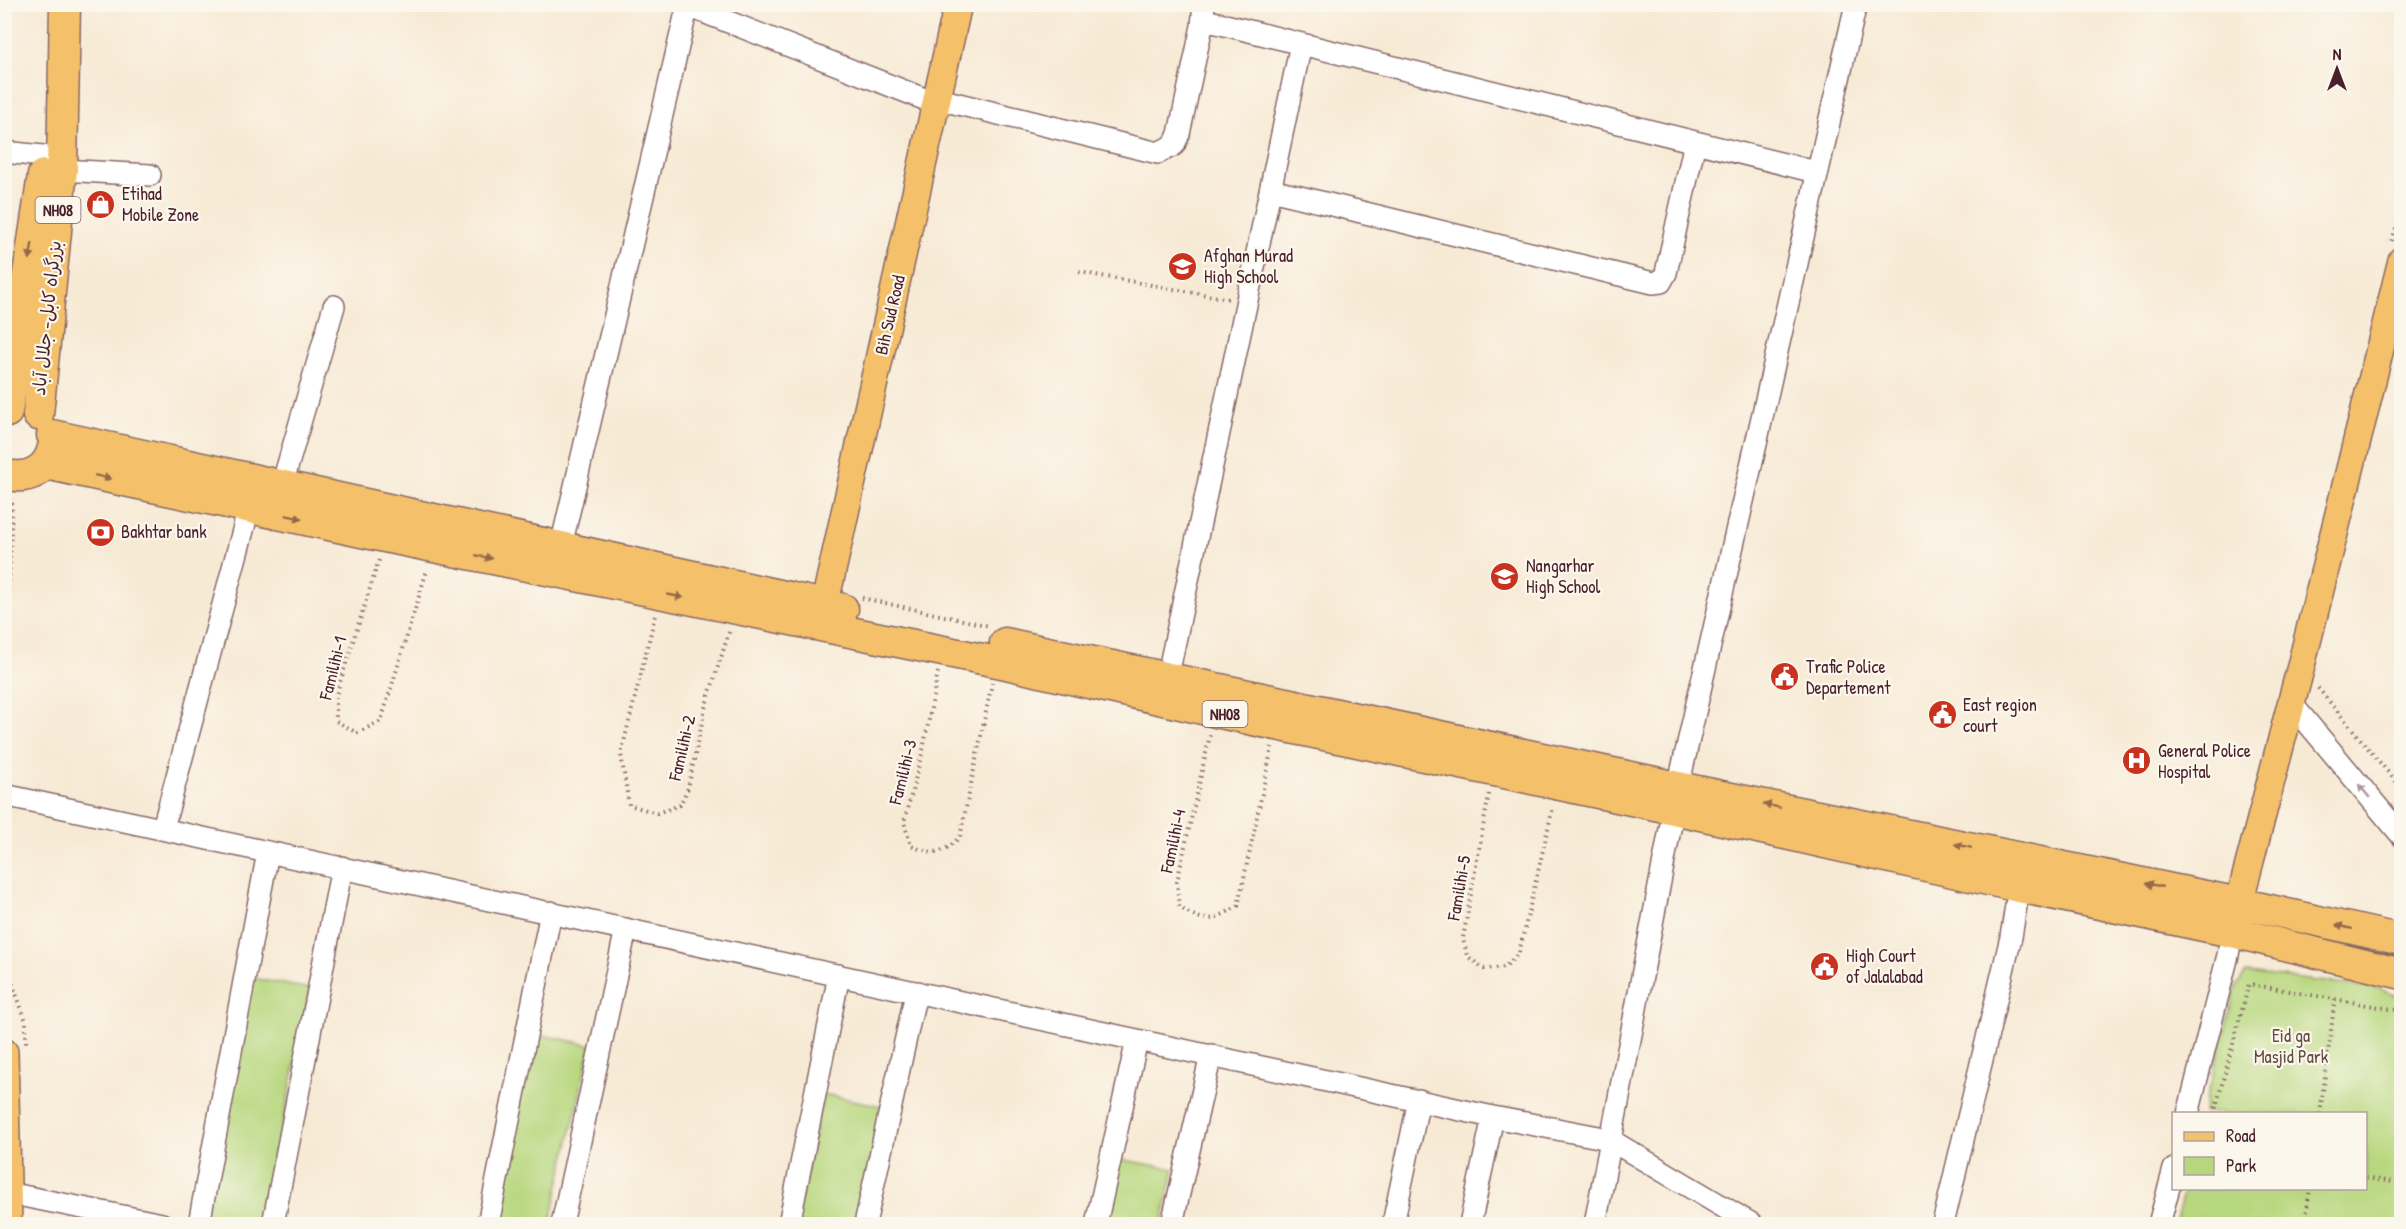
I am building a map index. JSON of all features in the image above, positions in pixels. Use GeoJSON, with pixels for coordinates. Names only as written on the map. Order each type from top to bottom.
{"type":"FeatureCollection","features":[{"type":"Feature","properties":{"kind":"highway","name":"بزرگراه کابل- جلال آباد"},"geometry":{"type":"LineString","coordinates":[[6,412],[57,161],[47,4]]}},
{"type":"Feature","properties":{"kind":"highway","name":"بزرگراه کابل- جلال آباد"},"geometry":{"type":"LineString","coordinates":[[45,425],[65,4]]}},
{"type":"Feature","properties":{"kind":"highway","name":"NH08"},"geometry":{"type":"LineString","coordinates":[[6,412],[28,411],[45,425],[282,485],[561,546],[1165,689],[1676,798],[2239,903],[2402,940]]}},
{"type":"Feature","properties":{"kind":"highway","name":"NH08"},"geometry":{"type":"LineString","coordinates":[[45,425],[51,455],[46,464],[385,537],[735,608],[824,608],[943,651],[1165,689],[1215,712],[1558,786],[1676,798],[2019,887],[2232,932],[2402,974]]}},
{"type":"Feature","properties":{"kind":"highway"},"geometry":{"type":"LineString","coordinates":[[8,475],[25,477],[46,464]]}},
{"type":"Feature","properties":{"kind":"main road","name":"Bih Sud Road"},"geometry":{"type":"LineString","coordinates":[[824,608],[958,4]]}},
{"type":"Feature","properties":{"kind":"main road"},"geometry":{"type":"LineString","coordinates":[[2232,932],[2301,666],[2395,256]]}},
{"type":"Feature","properties":{"kind":"main road"},"geometry":{"type":"LineString","coordinates":[[4,1052],[8,1224]]}},
{"type":"Feature","properties":{"kind":"street"},"geometry":{"type":"LineString","coordinates":[[1202,26],[1204,4]]}},
{"type":"Feature","properties":{"kind":"street"},"geometry":{"type":"LineString","coordinates":[[1595,1224],[1676,798],[1816,172],[1856,4]]}},
{"type":"Feature","properties":{"kind":"street"},"geometry":{"type":"LineString","coordinates":[[561,546],[686,5],[937,104],[938,99],[1158,153],[1174,146],[1179,134],[1204,20],[1816,172]]}},
{"type":"Feature","properties":{"kind":"street"},"geometry":{"type":"LineString","coordinates":[[1165,689],[1301,44]]}},
{"type":"Feature","properties":{"kind":"street"},"geometry":{"type":"LineString","coordinates":[[1271,190],[1653,283],[1662,282],[1666,273],[1695,142]]}},
{"type":"Feature","properties":{"kind":"street"},"geometry":{"type":"LineString","coordinates":[[4,152],[150,175]]}},
{"type":"Feature","properties":{"kind":"street"},"geometry":{"type":"LineString","coordinates":[[282,485],[334,306]]}},
{"type":"Feature","properties":{"kind":"street"},"geometry":{"type":"LineString","coordinates":[[163,828],[249,508]]}},
{"type":"Feature","properties":{"kind":"street"},"geometry":{"type":"LineString","coordinates":[[2291,703],[2402,836]]}},
{"type":"Feature","properties":{"kind":"street"},"geometry":{"type":"LineString","coordinates":[[4,795],[1612,1141],[1752,1224]]}},
{"type":"Feature","properties":{"kind":"street"},"geometry":{"type":"LineString","coordinates":[[199,1224],[268,852]]}},
{"type":"Feature","properties":{"kind":"street"},"geometry":{"type":"LineString","coordinates":[[273,1224],[342,867]]}},
{"type":"Feature","properties":{"kind":"street"},"geometry":{"type":"LineString","coordinates":[[1943,1224],[2011,937],[2019,887]]}},
{"type":"Feature","properties":{"kind":"street"},"geometry":{"type":"LineString","coordinates":[[488,1224],[551,912]]}},
{"type":"Feature","properties":{"kind":"street"},"geometry":{"type":"LineString","coordinates":[[562,1224],[626,929]]}},
{"type":"Feature","properties":{"kind":"street"},"geometry":{"type":"LineString","coordinates":[[2188,1112],[2232,932]]}},
{"type":"Feature","properties":{"kind":"street"},"geometry":{"type":"LineString","coordinates":[[789,1224],[839,975]]}},
{"type":"Feature","properties":{"kind":"street"},"geometry":{"type":"LineString","coordinates":[[866,1224],[913,1006],[918,992]]}},
{"type":"Feature","properties":{"kind":"street"},"geometry":{"type":"LineString","coordinates":[[1096,1224],[1137,1040]]}},
{"type":"Feature","properties":{"kind":"street"},"geometry":{"type":"LineString","coordinates":[[1172,1224],[1211,1055]]}},
{"type":"Feature","properties":{"kind":"street"},"geometry":{"type":"LineString","coordinates":[[1393,1224],[1419,1100]]}},
{"type":"Feature","properties":{"kind":"street"},"geometry":{"type":"LineString","coordinates":[[1470,1224],[1492,1117]]}},
{"type":"Feature","properties":{"kind":"street"},"geometry":{"type":"LineString","coordinates":[[2159,1224],[2172,1176]]}},
{"type":"Feature","properties":{"kind":"street"},"geometry":{"type":"LineString","coordinates":[[8,1193],[162,1224]]}},
{"type":"Feature","properties":{"kind":"path"},"geometry":{"type":"LineString","coordinates":[[2395,256],[2402,207]]}},
{"type":"Feature","properties":{"kind":"path"},"geometry":{"type":"LineString","coordinates":[[1079,272],[1248,302]]}},
{"type":"Feature","properties":{"kind":"path"},"geometry":{"type":"LineString","coordinates":[[4,732],[8,475]]}},
{"type":"Feature","properties":{"kind":"path","name":"Familihi-1"},"geometry":{"type":"LineString","coordinates":[[385,537],[336,695],[336,721],[357,733],[381,721],[434,546]]}},
{"type":"Feature","properties":{"kind":"path"},"geometry":{"type":"LineString","coordinates":[[824,608],[831,591],[995,627]]}},
{"type":"Feature","properties":{"kind":"path","name":"Familihi-2"},"geometry":{"type":"LineString","coordinates":[[661,593],[621,754],[629,805],[657,813],[680,805],[688,788],[705,708],[735,608]]}},
{"type":"Feature","properties":{"kind":"path","name":"Familihi-3"},"geometry":{"type":"LineString","coordinates":[[943,651],[923,750],[904,822],[911,846],[931,853],[946,850],[960,837],[997,662]]}},
{"type":"Feature","properties":{"kind":"path"},"geometry":{"type":"LineString","coordinates":[[2301,666],[2402,789]]}},
{"type":"Feature","properties":{"kind":"path","name":"Familihi-4"},"geometry":{"type":"LineString","coordinates":[[1215,712],[1177,882],[1179,907],[1196,918],[1215,919],[1238,906],[1277,726]]}},
{"type":"Feature","properties":{"kind":"path","name":"Familihi-5"},"geometry":{"type":"LineString","coordinates":[[1492,772],[1464,938],[1467,956],[1484,969],[1505,967],[1519,953],[1558,786]]}},
{"type":"Feature","properties":{"kind":"path"},"geometry":{"type":"LineString","coordinates":[[2214,1112],[2249,984],[2402,1011]]}},
{"type":"Feature","properties":{"kind":"path"},"geometry":{"type":"LineString","coordinates":[[2320,1112],[2335,999]]}},
{"type":"Feature","properties":{"kind":"path"},"geometry":{"type":"LineString","coordinates":[[2367,1178],[2402,1183]]}},
{"type":"Feature","properties":{"kind":"path"},"geometry":{"type":"LineString","coordinates":[[2305,1224],[2310,1190]]}},
{"type":"Feature","properties":{"kind":"green space","name":"Eid ga Masjid Park"},"geometry":{"type":"Polygon","coordinates":[[[2246,973],[2378,988],[2401,998],[2401,1224],[2175,1224],[2184,1190],[2367,1190],[2367,1112],[2203,1112],[2236,987],[2246,973]]]}},
{"type":"Feature","properties":{"kind":"green space"},"geometry":{"type":"Polygon","coordinates":[[[247,977],[310,989],[263,1224],[221,1224],[201,1220],[247,977]]]}},
{"type":"Feature","properties":{"kind":"green space"},"geometry":{"type":"Polygon","coordinates":[[[532,1033],[591,1045],[550,1224],[492,1224],[532,1033]]]}},
{"type":"Feature","properties":{"kind":"green space"},"geometry":{"type":"Polygon","coordinates":[[[823,1094],[882,1106],[857,1224],[795,1224],[823,1094]]]}},
{"type":"Feature","properties":{"kind":"green space"},"geometry":{"type":"Polygon","coordinates":[[[1113,1158],[1174,1169],[1162,1224],[1099,1224],[1113,1158]]]}},
{"type":"Feature","properties":{"kind":"place","name":"Etihad Mobile Zone"},"geometry":{"type":"Point","coordinates":[101,204]}},
{"type":"Feature","properties":{"kind":"place","name":"Afghan Murad High School"},"geometry":{"type":"Point","coordinates":[1183,266]}},
{"type":"Feature","properties":{"kind":"place","name":"Bakhtar bank"},"geometry":{"type":"Point","coordinates":[100,532]}},
{"type":"Feature","properties":{"kind":"place","name":"Nangarhar High School"},"geometry":{"type":"Point","coordinates":[1505,576]}},
{"type":"Feature","properties":{"kind":"place","name":"Trafic Police Departement"},"geometry":{"type":"Point","coordinates":[1785,677]}},
{"type":"Feature","properties":{"kind":"place","name":"East region court"},"geometry":{"type":"Point","coordinates":[1942,715]}},
{"type":"Feature","properties":{"kind":"place","name":"General Police Hospital"},"geometry":{"type":"Point","coordinates":[2137,761]}},
{"type":"Feature","properties":{"kind":"place","name":"High Court of Jalalabad"},"geometry":{"type":"Point","coordinates":[1825,966]}}]}
